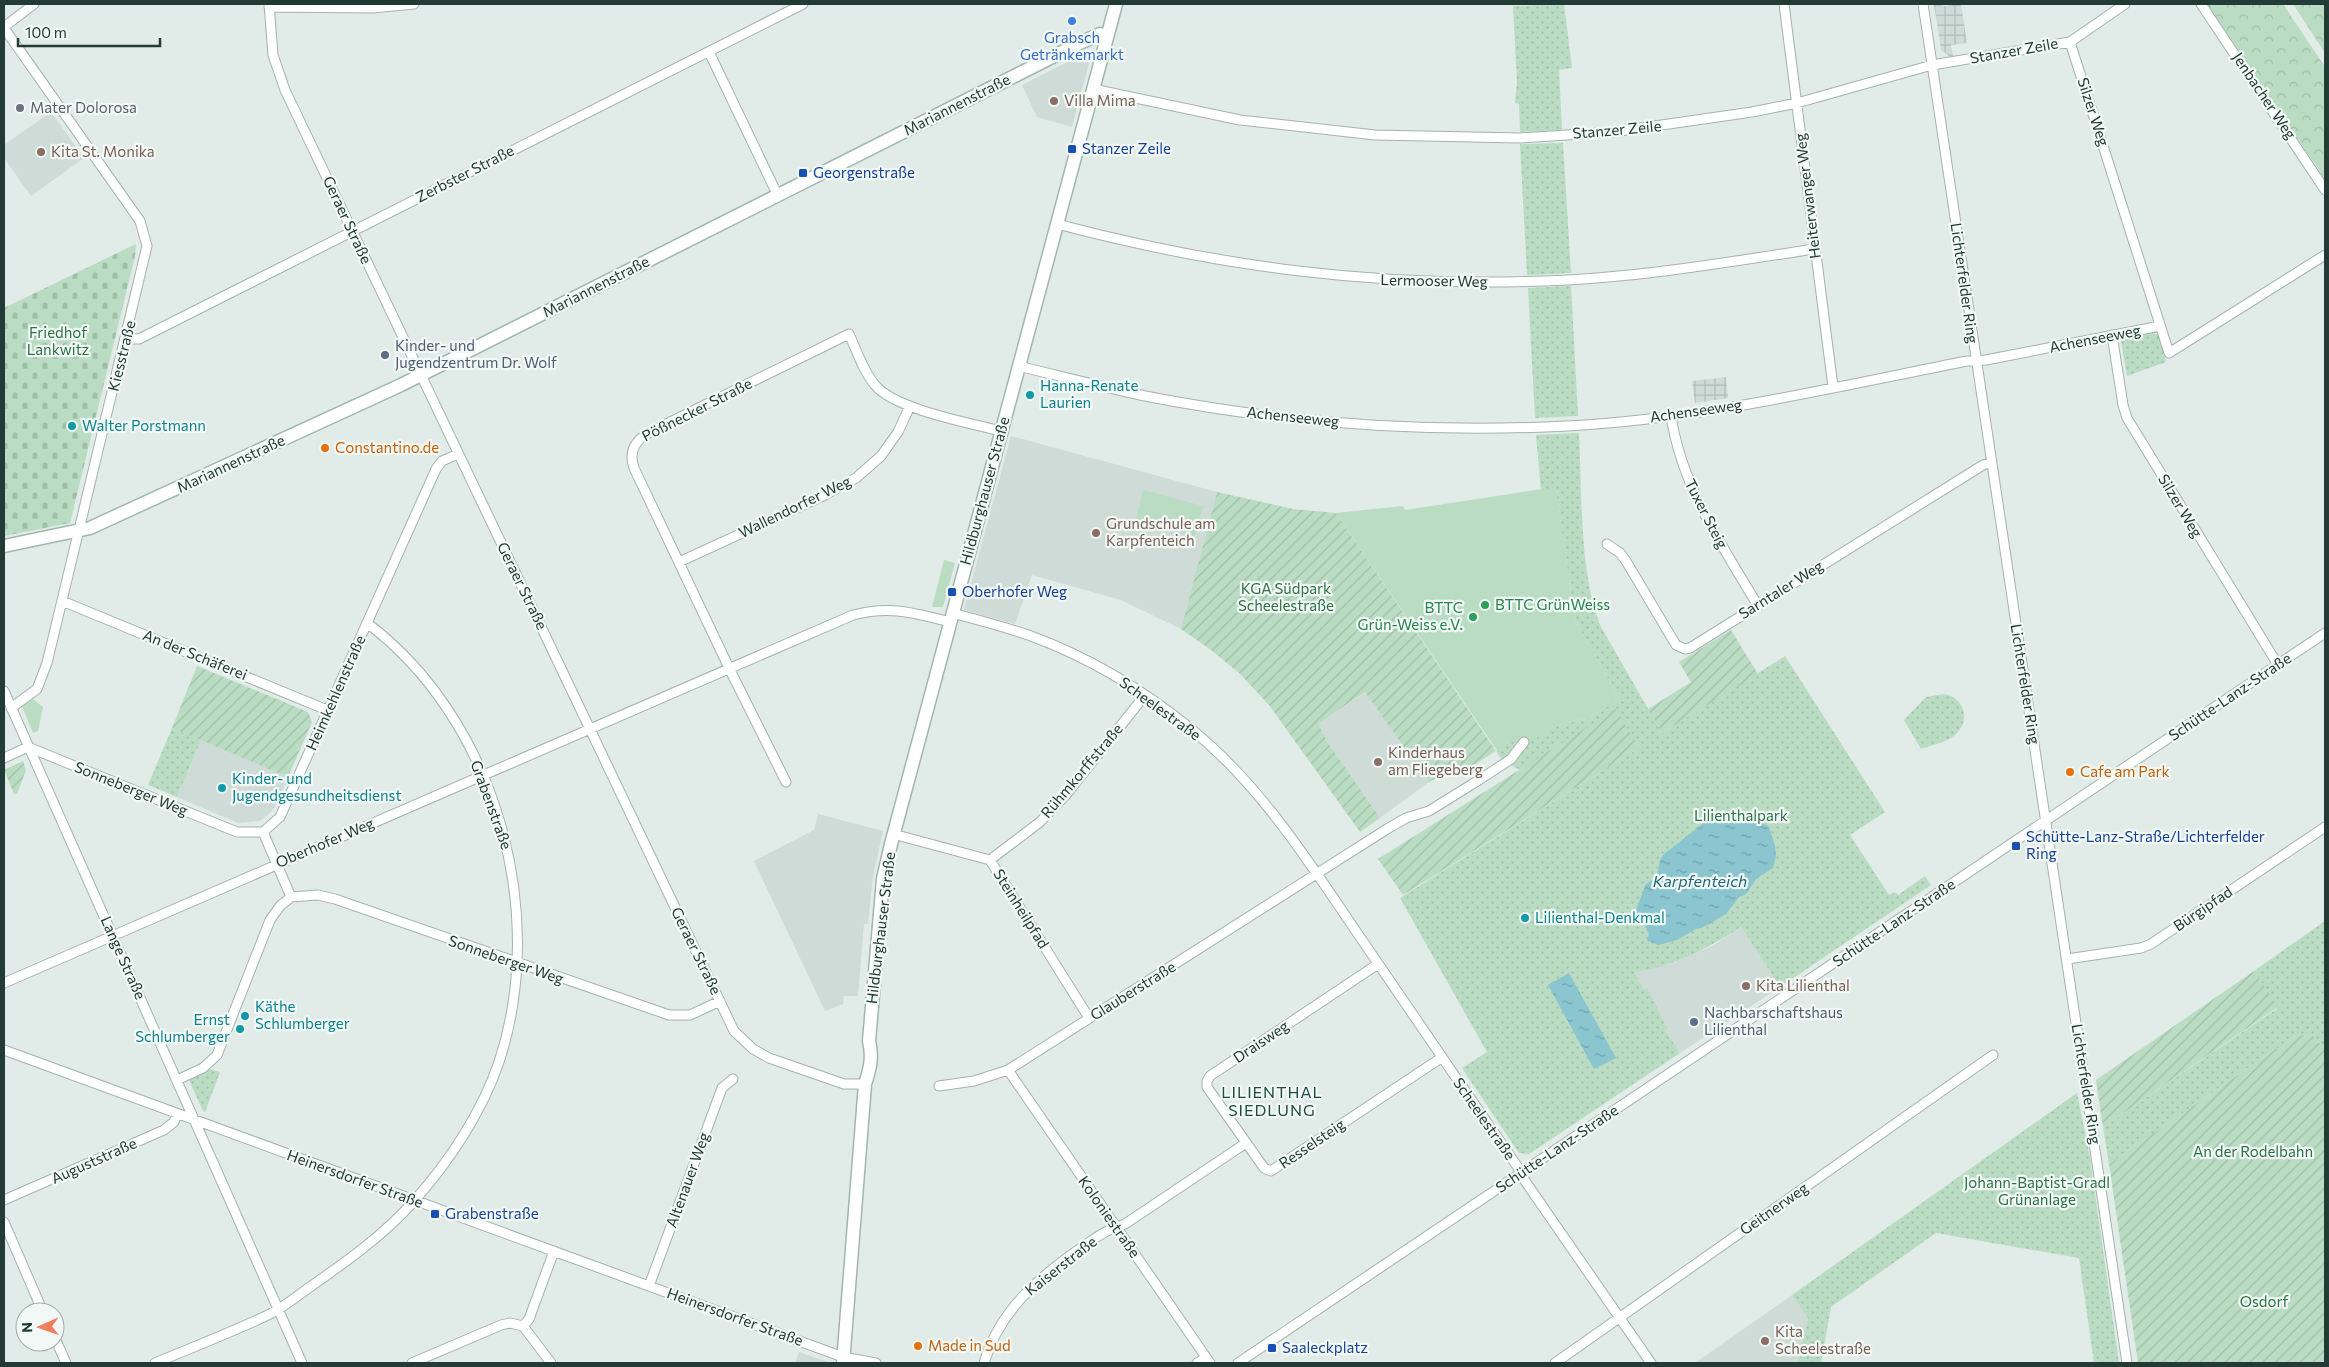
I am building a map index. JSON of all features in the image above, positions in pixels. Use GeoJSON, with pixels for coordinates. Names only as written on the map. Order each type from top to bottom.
{"type":"FeatureCollection","features":[{"type":"Feature","properties":{"kind":"main road","name":"Hildburghauser Straße"},"geometry":{"type":"LineString","coordinates":[[843,1360],[865,1084],[872,1052],[869,1041],[883,879],[893,834],[1116,4]]}},
{"type":"Feature","properties":{"kind":"main road","name":"Mariannenstraße"},"geometry":{"type":"LineString","coordinates":[[4,546],[79,531],[146,503],[421,376],[1086,40],[1100,34],[1107,36]]}},
{"type":"Feature","properties":{"kind":"street"},"geometry":{"type":"LineString","coordinates":[[4,27],[34,4]]}},
{"type":"Feature","properties":{"kind":"street"},"geometry":{"type":"LineString","coordinates":[[269,5],[373,8],[414,4]]}},
{"type":"Feature","properties":{"kind":"street","name":"Zerbster Straße"},"geometry":{"type":"LineString","coordinates":[[126,339],[139,339],[804,4]]}},
{"type":"Feature","properties":{"kind":"street","name":"Heiterwanger Weg"},"geometry":{"type":"LineString","coordinates":[[1784,4],[1833,387]]}},
{"type":"Feature","properties":{"kind":"street","name":"Lichterfelder Ring"},"geometry":{"type":"LineString","coordinates":[[1923,4],[2127,1363]]}},
{"type":"Feature","properties":{"kind":"street","name":"Stanzer Zeile"},"geometry":{"type":"LineString","coordinates":[[1094,88],[1240,120],[1375,135],[1446,138],[1535,137],[1613,132],[1702,120],[1797,102],[1932,66],[2070,42],[2125,4]]}},
{"type":"Feature","properties":{"kind":"street","name":"Jenbacher Weg"},"geometry":{"type":"LineString","coordinates":[[2201,4],[2325,190]]}},
{"type":"Feature","properties":{"kind":"street","name":"Geraer Straße"},"geometry":{"type":"LineString","coordinates":[[269,5],[274,54],[284,87],[589,730],[734,1030],[753,1049],[769,1058],[844,1084],[865,1084]]}},
{"type":"Feature","properties":{"kind":"street","name":"Kiesstraße"},"geometry":{"type":"LineString","coordinates":[[4,27],[120,192],[144,231],[146,256],[42,681],[31,694],[11,708]]}},
{"type":"Feature","properties":{"kind":"street","name":"Silzer Weg"},"geometry":{"type":"LineString","coordinates":[[2070,42],[2160,326]]}},
{"type":"Feature","properties":{"kind":"street"},"geometry":{"type":"LineString","coordinates":[[709,52],[778,196]]}},
{"type":"Feature","properties":{"kind":"street","name":"Lermooser Weg"},"geometry":{"type":"LineString","coordinates":[[1057,224],[1207,259],[1346,277],[1430,281],[1545,281],[1595,277],[1682,269],[1814,249]]}},
{"type":"Feature","properties":{"kind":"street","name":"Achenseeweg"},"geometry":{"type":"LineString","coordinates":[[1018,366],[1145,396],[1244,412],[1350,423],[1441,427],[1568,426],[1671,416],[1748,404],[2160,326],[2169,353],[2325,255]]}},
{"type":"Feature","properties":{"kind":"street","name":"Pößnecker Straße"},"geometry":{"type":"LineString","coordinates":[[730,670],[632,462],[632,450],[637,440],[849,334],[876,387],[892,399],[910,406]]}},
{"type":"Feature","properties":{"kind":"street","name":"Silzer Weg"},"geometry":{"type":"LineString","coordinates":[[2112,335],[2123,405],[2129,423],[2278,665]]}},
{"type":"Feature","properties":{"kind":"street"},"geometry":{"type":"LineString","coordinates":[[910,406],[1001,431]]}},
{"type":"Feature","properties":{"kind":"street","name":"Wallendorfer Weg"},"geometry":{"type":"LineString","coordinates":[[679,562],[856,478],[881,456],[898,432],[910,406]]}},
{"type":"Feature","properties":{"kind":"street","name":"Tuxer Steig"},"geometry":{"type":"LineString","coordinates":[[1671,416],[1678,451],[1696,500],[1757,604]]}},
{"type":"Feature","properties":{"kind":"street","name":"Heimkehlenstraße"},"geometry":{"type":"LineString","coordinates":[[263,832],[280,816],[436,469],[442,461],[458,454]]}},
{"type":"Feature","properties":{"kind":"street","name":"Sarntaler Weg"},"geometry":{"type":"LineString","coordinates":[[1607,544],[1620,553],[1626,561],[1673,640],[1681,647],[1690,648],[1757,604],[1983,465],[1992,462]]}},
{"type":"Feature","properties":{"kind":"street","name":"An der Schäferei"},"geometry":{"type":"LineString","coordinates":[[62,601],[327,710]]}},
{"type":"Feature","properties":{"kind":"street","name":"Oberhofer Weg"},"geometry":{"type":"LineString","coordinates":[[4,983],[276,864],[730,670],[853,615],[865,612],[899,610],[951,617]]}},
{"type":"Feature","properties":{"kind":"street","name":"Scheelestraße"},"geometry":{"type":"LineString","coordinates":[[951,617],[1010,629],[1046,642],[1118,678],[1190,728],[1234,768],[1276,815],[1440,1058],[1517,1166],[1520,1174],[1651,1363]]}},
{"type":"Feature","properties":{"kind":"street","name":"Grabenstraße"},"geometry":{"type":"LineString","coordinates":[[155,1363],[279,1308],[364,1248],[415,1201],[449,1156],[475,1114],[498,1063],[513,1008],[517,964],[516,894],[502,826],[483,775],[458,726],[430,686],[405,656],[367,623]]}},
{"type":"Feature","properties":{"kind":"street","name":"Schütte-Lanz-Straße"},"geometry":{"type":"LineString","coordinates":[[1238,1363],[2325,633]]}},
{"type":"Feature","properties":{"kind":"street"},"geometry":{"type":"LineString","coordinates":[[730,670],[786,782]]}},
{"type":"Feature","properties":{"kind":"street","name":"Lange Straße"},"geometry":{"type":"LineString","coordinates":[[4,691],[302,1363]]}},
{"type":"Feature","properties":{"kind":"street","name":"Rühmkorffstraße"},"geometry":{"type":"LineString","coordinates":[[990,860],[1040,822],[1065,796],[1145,695]]}},
{"type":"Feature","properties":{"kind":"street"},"geometry":{"type":"LineString","coordinates":[[1317,874],[1406,818],[1429,811],[1479,780],[1511,759],[1524,742]]}},
{"type":"Feature","properties":{"kind":"street"},"geometry":{"type":"LineString","coordinates":[[4,758],[28,747]]}},
{"type":"Feature","properties":{"kind":"street","name":"Sonneberger Weg"},"geometry":{"type":"LineString","coordinates":[[28,747],[237,832],[263,832]]}},
{"type":"Feature","properties":{"kind":"street","name":"Bürgipfad"},"geometry":{"type":"LineString","coordinates":[[2067,959],[2141,948],[2151,944],[2325,827]]}},
{"type":"Feature","properties":{"kind":"street"},"geometry":{"type":"LineString","coordinates":[[177,1080],[203,1068],[217,1055],[270,920],[280,906],[291,897],[263,832]]}},
{"type":"Feature","properties":{"kind":"street","name":"Steinheilpfad"},"geometry":{"type":"LineString","coordinates":[[893,834],[990,860],[1089,1018]]}},
{"type":"Feature","properties":{"kind":"street","name":"Glauberstraße"},"geometry":{"type":"LineString","coordinates":[[939,1086],[974,1081],[1008,1070],[1317,874]]}},
{"type":"Feature","properties":{"kind":"street","name":"Sonneberger Weg"},"geometry":{"type":"LineString","coordinates":[[291,897],[318,895],[334,899],[517,964],[669,1015],[690,1015],[720,1001]]}},
{"type":"Feature","properties":{"kind":"street","name":"Draisweg"},"geometry":{"type":"LineString","coordinates":[[1246,1143],[1207,1087],[1207,1081],[1210,1076],[1378,964]]}},
{"type":"Feature","properties":{"kind":"street","name":"Heinersdorfer Straße"},"geometry":{"type":"LineString","coordinates":[[4,1050],[649,1286],[843,1360],[876,1363]]}},
{"type":"Feature","properties":{"kind":"street","name":"Geitnerweg"},"geometry":{"type":"LineString","coordinates":[[1555,1363],[1993,1055]]}},
{"type":"Feature","properties":{"kind":"street","name":"Resselsteig"},"geometry":{"type":"LineString","coordinates":[[1246,1143],[1264,1168],[1271,1171],[1440,1058]]}},
{"type":"Feature","properties":{"kind":"street","name":"Koloniestraße"},"geometry":{"type":"LineString","coordinates":[[1008,1070],[1208,1361]]}},
{"type":"Feature","properties":{"kind":"street","name":"Altenauer Weg"},"geometry":{"type":"LineString","coordinates":[[649,1286],[722,1088],[733,1079]]}},
{"type":"Feature","properties":{"kind":"street","name":"Auguststraße"},"geometry":{"type":"LineString","coordinates":[[4,1200],[164,1130],[174,1122],[177,1114]]}},
{"type":"Feature","properties":{"kind":"street"},"geometry":{"type":"LineString","coordinates":[[1115,1227],[1124,1224],[1246,1143]]}},
{"type":"Feature","properties":{"kind":"street"},"geometry":{"type":"LineString","coordinates":[[4,1222],[39,1302]]}},
{"type":"Feature","properties":{"kind":"street","name":"Kaiserstraße"},"geometry":{"type":"LineString","coordinates":[[984,1363],[1002,1322],[1023,1295],[1062,1262],[1107,1230],[1115,1227]]}},
{"type":"Feature","properties":{"kind":"street"},"geometry":{"type":"LineString","coordinates":[[523,1326],[528,1319],[554,1251]]}},
{"type":"Feature","properties":{"kind":"street"},"geometry":{"type":"LineString","coordinates":[[412,1363],[501,1325],[510,1323],[523,1326],[551,1363]]}},
{"type":"Feature","properties":{"kind":"street"},"geometry":{"type":"LineString","coordinates":[[1197,1363],[1208,1361]]}},
{"type":"Feature","properties":{"kind":"shaded area"},"geometry":{"type":"Polygon","coordinates":[[[1934,4],[1945,6],[1961,4],[1967,43],[1951,45],[1953,56],[1949,56],[1941,50],[1934,4]]]}},
{"type":"Feature","properties":{"kind":"shaded area","name":"Villa Mima"},"geometry":{"type":"Polygon","coordinates":[[[1087,52],[1091,56],[1072,127],[1037,117],[1022,85],[1087,52]]]}},
{"type":"Feature","properties":{"kind":"shaded area","name":"Kita St. Monika"},"geometry":{"type":"Polygon","coordinates":[[[51,112],[84,158],[31,196],[4,158],[4,145],[51,112]]]}},
{"type":"Feature","properties":{"kind":"shaded area"},"geometry":{"type":"Polygon","coordinates":[[[1726,377],[1728,398],[1695,403],[1692,381],[1726,377]]]}},
{"type":"Feature","properties":{"kind":"shaded area","name":"Grundschule am Karpfenteich"},"geometry":{"type":"Polygon","coordinates":[[[1011,436],[1217,492],[1181,629],[1121,600],[1032,575],[1015,624],[964,610],[1011,436]]]}},
{"type":"Feature","properties":{"kind":"shaded area","name":"Kinderhaus am Fliegeberg"},"geometry":{"type":"Polygon","coordinates":[[[1366,692],[1429,782],[1380,818],[1328,743],[1318,724],[1366,692]]]}},
{"type":"Feature","properties":{"kind":"shaded area","name":"Kinder- und Jugendgesundheitsdienst"},"geometry":{"type":"Polygon","coordinates":[[[201,740],[288,777],[275,807],[267,816],[259,821],[238,823],[177,797],[201,740]]]}},
{"type":"Feature","properties":{"kind":"shaded area"},"geometry":{"type":"Polygon","coordinates":[[[818,814],[883,831],[873,876],[868,924],[864,924],[858,996],[844,996],[843,1004],[825,1011],[754,861],[814,830],[818,814]]]}},
{"type":"Feature","properties":{"kind":"shaded area","name":"Nachbarschaftshaus Lilienthal"},"geometry":{"type":"Polygon","coordinates":[[[1741,927],[1780,987],[1680,1053],[1664,1029],[1647,988],[1644,989],[1633,972],[1673,963],[1712,946],[1741,927]]]}},
{"type":"Feature","properties":{"kind":"shaded area","name":"Kita Scheelestraße"},"geometry":{"type":"Polygon","coordinates":[[[1792,1295],[1808,1318],[1798,1363],[1695,1363],[1792,1295]]]}},
{"type":"Feature","properties":{"kind":"shaded area"},"geometry":{"type":"Polygon","coordinates":[[[799,1352],[831,1363],[795,1363],[799,1352]]]}},
{"type":"Feature","properties":{"kind":"green space"},"geometry":{"type":"Polygon","coordinates":[[[1564,4],[1572,68],[1559,70],[1562,130],[1520,132],[1519,104],[1515,103],[1517,82],[1513,6],[1564,4]]]}},
{"type":"Feature","properties":{"kind":"green space"},"geometry":{"type":"Polygon","coordinates":[[[2207,4],[2283,4],[2325,67],[2325,179],[2207,4]]]}},
{"type":"Feature","properties":{"kind":"green space"},"geometry":{"type":"Polygon","coordinates":[[[2293,4],[2325,4],[2325,53],[2293,4]]]}},
{"type":"Feature","properties":{"kind":"green space"},"geometry":{"type":"Polygon","coordinates":[[[1563,143],[1571,273],[1527,275],[1520,144],[1563,143]]]}},
{"type":"Feature","properties":{"kind":"green space","name":"Friedhof Lankwitz"},"geometry":{"type":"Polygon","coordinates":[[[136,244],[135,256],[70,523],[4,536],[4,308],[136,244]]]}},
{"type":"Feature","properties":{"kind":"green space"},"geometry":{"type":"Polygon","coordinates":[[[1571,286],[1578,416],[1535,418],[1528,288],[1571,286]]]}},
{"type":"Feature","properties":{"kind":"green space"},"geometry":{"type":"Polygon","coordinates":[[[2151,332],[2159,336],[2166,362],[2127,376],[2121,340],[2151,332]]]}},
{"type":"Feature","properties":{"kind":"green space","name":"Lilienthalpark"},"geometry":{"type":"Polygon","coordinates":[[[1579,433],[1581,506],[1585,558],[1594,606],[1601,627],[1662,733],[1785,656],[1885,812],[1850,835],[1889,895],[1895,892],[1898,895],[1925,876],[1931,885],[1780,987],[1741,927],[1690,956],[1663,966],[1634,972],[1644,989],[1647,988],[1667,1028],[1665,1030],[1680,1053],[1529,1154],[1519,1153],[1462,1068],[1487,1052],[1400,898],[1639,748],[1616,710],[1520,770],[1502,760],[1496,751],[1521,737],[1528,747],[1532,745],[1530,742],[1557,725],[1588,718],[1620,699],[1575,621],[1556,488],[1541,490],[1536,435],[1579,433]]]}},
{"type":"Feature","properties":{"kind":"green space","name":"BTTC GrünWeiss"},"geometry":{"type":"Polygon","coordinates":[[[1556,487],[1575,621],[1620,699],[1588,718],[1557,725],[1531,743],[1532,745],[1527,748],[1498,752],[1336,513],[1403,506],[1405,510],[1556,487]]]}},
{"type":"Feature","properties":{"kind":"green space"},"geometry":{"type":"Polygon","coordinates":[[[1143,490],[1203,506],[1195,536],[1136,520],[1143,490]]]}},
{"type":"Feature","properties":{"kind":"green space","name":"KGA Südpark Scheelestraße"},"geometry":{"type":"Polygon","coordinates":[[[1217,492],[1293,509],[1336,513],[1496,751],[1455,777],[1451,770],[1429,782],[1365,692],[1318,724],[1328,743],[1380,818],[1360,832],[1269,705],[1239,673],[1181,629],[1217,492]]]}},
{"type":"Feature","properties":{"kind":"green space"},"geometry":{"type":"Polygon","coordinates":[[[944,560],[955,563],[943,607],[932,607],[944,560]]]}},
{"type":"Feature","properties":{"kind":"green space"},"geometry":{"type":"Polygon","coordinates":[[[1731,630],[1758,674],[1662,733],[1648,709],[1691,682],[1679,662],[1731,630]]]}},
{"type":"Feature","properties":{"kind":"green space"},"geometry":{"type":"Polygon","coordinates":[[[197,666],[308,712],[312,722],[288,777],[172,728],[197,666]]]}},
{"type":"Feature","properties":{"kind":"green space"},"geometry":{"type":"Polygon","coordinates":[[[1944,694],[1956,699],[1960,704],[1963,709],[1964,721],[1957,733],[1950,739],[1921,749],[1904,720],[1926,697],[1944,694]]]}},
{"type":"Feature","properties":{"kind":"green space"},"geometry":{"type":"Polygon","coordinates":[[[33,699],[43,707],[38,731],[33,733],[22,706],[33,699]]]}},
{"type":"Feature","properties":{"kind":"green space"},"geometry":{"type":"Polygon","coordinates":[[[1616,709],[1639,748],[1403,895],[1378,859],[1616,709]]]}},
{"type":"Feature","properties":{"kind":"green space"},"geometry":{"type":"Polygon","coordinates":[[[172,728],[201,740],[177,797],[148,785],[172,728]]]}},
{"type":"Feature","properties":{"kind":"green space"},"geometry":{"type":"Polygon","coordinates":[[[23,761],[26,770],[17,794],[14,794],[4,770],[23,761]]]}},
{"type":"Feature","properties":{"kind":"green space","name":"Johann-Baptist-Gradl Grünanlage"},"geometry":{"type":"Polygon","coordinates":[[[2325,921],[2325,1049],[2313,1036],[2296,1035],[2109,1164],[2103,1127],[2278,1008],[2254,971],[2325,921]]]}},
{"type":"Feature","properties":{"kind":"green space"},"geometry":{"type":"Polygon","coordinates":[[[2254,971],[2278,1007],[2103,1127],[2096,1080],[2254,971]]]}},
{"type":"Feature","properties":{"kind":"green space","name":"An der Rodelbahn"},"geometry":{"type":"Polygon","coordinates":[[[2296,1035],[2313,1036],[2325,1049],[2325,1363],[2138,1363],[2109,1164],[2296,1035]]]}},
{"type":"Feature","properties":{"kind":"green space"},"geometry":{"type":"Polygon","coordinates":[[[210,1069],[220,1072],[205,1112],[189,1080],[210,1069]]]}},
{"type":"Feature","properties":{"kind":"green space","name":"Johann-Baptist-Gradl Grünanlage"},"geometry":{"type":"Polygon","coordinates":[[[2077,1093],[2090,1158],[2119,1363],[2094,1363],[2079,1258],[1936,1233],[1831,1307],[1821,1363],[1798,1363],[1808,1318],[1792,1295],[2077,1093]]]}},
{"type":"Feature","properties":{"kind":"water","name":"Karpfenteich"},"geometry":{"type":"Polygon","coordinates":[[[1734,815],[1761,822],[1769,827],[1776,856],[1773,868],[1756,879],[1746,894],[1739,897],[1726,914],[1702,928],[1696,929],[1677,940],[1658,945],[1647,940],[1649,934],[1640,917],[1634,915],[1646,884],[1657,877],[1660,860],[1663,855],[1706,821],[1734,815]]]}},
{"type":"Feature","properties":{"kind":"water"},"geometry":{"type":"Polygon","coordinates":[[[1569,973],[1616,1058],[1594,1069],[1548,985],[1569,973]]]}},
{"type":"Feature","properties":{"kind":"place","name":"Grabsch Getränkemarkt"},"geometry":{"type":"Point","coordinates":[1072,21]}},
{"type":"Feature","properties":{"kind":"place","name":"Villa Mima"},"geometry":{"type":"Point","coordinates":[1054,101]}},
{"type":"Feature","properties":{"kind":"place","name":"Mater Dolorosa"},"geometry":{"type":"Point","coordinates":[20,108]}},
{"type":"Feature","properties":{"kind":"place","name":"Stanzer Zeile"},"geometry":{"type":"Point","coordinates":[1072,149]}},
{"type":"Feature","properties":{"kind":"place","name":"Kita St. Monika"},"geometry":{"type":"Point","coordinates":[41,152]}},
{"type":"Feature","properties":{"kind":"place","name":"Georgenstraße"},"geometry":{"type":"Point","coordinates":[803,173]}},
{"type":"Feature","properties":{"kind":"place","name":"Kinder- und Jugendzentrum Dr. Wolf"},"geometry":{"type":"Point","coordinates":[385,355]}},
{"type":"Feature","properties":{"kind":"place","name":"Hanna-Renate Laurien"},"geometry":{"type":"Point","coordinates":[1030,395]}},
{"type":"Feature","properties":{"kind":"place","name":"Walter Porstmann"},"geometry":{"type":"Point","coordinates":[72,426]}},
{"type":"Feature","properties":{"kind":"place","name":"Constantino.de"},"geometry":{"type":"Point","coordinates":[325,448]}},
{"type":"Feature","properties":{"kind":"place","name":"Grundschule am Karpfenteich"},"geometry":{"type":"Point","coordinates":[1096,533]}},
{"type":"Feature","properties":{"kind":"place","name":"Oberhofer Weg"},"geometry":{"type":"Point","coordinates":[952,592]}},
{"type":"Feature","properties":{"kind":"place","name":"BTTC GrünWeiss"},"geometry":{"type":"Point","coordinates":[1485,605]}},
{"type":"Feature","properties":{"kind":"place","name":"BTTC Grün-Weiss e.V."},"geometry":{"type":"Point","coordinates":[1473,617]}},
{"type":"Feature","properties":{"kind":"place","name":"Kinderhaus am Fliegeberg"},"geometry":{"type":"Point","coordinates":[1378,762]}},
{"type":"Feature","properties":{"kind":"place","name":"Cafe am Park"},"geometry":{"type":"Point","coordinates":[2070,772]}},
{"type":"Feature","properties":{"kind":"place","name":"Kinder- und Jugendgesundheitsdienst"},"geometry":{"type":"Point","coordinates":[222,788]}},
{"type":"Feature","properties":{"kind":"place","name":"Schütte-Lanz-Straße/Lichterfelder Ring"},"geometry":{"type":"Point","coordinates":[2016,846]}},
{"type":"Feature","properties":{"kind":"place","name":"Lilienthal-Denkmal"},"geometry":{"type":"Point","coordinates":[1525,918]}},
{"type":"Feature","properties":{"kind":"place","name":"Kita Lilienthal"},"geometry":{"type":"Point","coordinates":[1746,986]}},
{"type":"Feature","properties":{"kind":"place","name":"Käthe Schlumberger"},"geometry":{"type":"Point","coordinates":[245,1016]}},
{"type":"Feature","properties":{"kind":"place","name":"Nachbarschaftshaus Lilienthal"},"geometry":{"type":"Point","coordinates":[1694,1022]}},
{"type":"Feature","properties":{"kind":"place","name":"Ernst Schlumberger"},"geometry":{"type":"Point","coordinates":[240,1029]}},
{"type":"Feature","properties":{"kind":"place","name":"Grabenstraße"},"geometry":{"type":"Point","coordinates":[435,1214]}},
{"type":"Feature","properties":{"kind":"place","name":"Kita Scheelestraße"},"geometry":{"type":"Point","coordinates":[1765,1341]}},
{"type":"Feature","properties":{"kind":"place","name":"Made in Sud"},"geometry":{"type":"Point","coordinates":[918,1346]}},
{"type":"Feature","properties":{"kind":"place","name":"Saaleckplatz"},"geometry":{"type":"Point","coordinates":[1272,1348]}},
{"type":"Feature","properties":{"kind":"district","name":"LILIENTHAL SIEDLUNG"},"geometry":{"type":"Point","coordinates":[1272,1101]}},
{"type":"Feature","properties":{"kind":"park label","name":"Osdorf"},"geometry":{"type":"Point","coordinates":[2264,1302]}}]}
